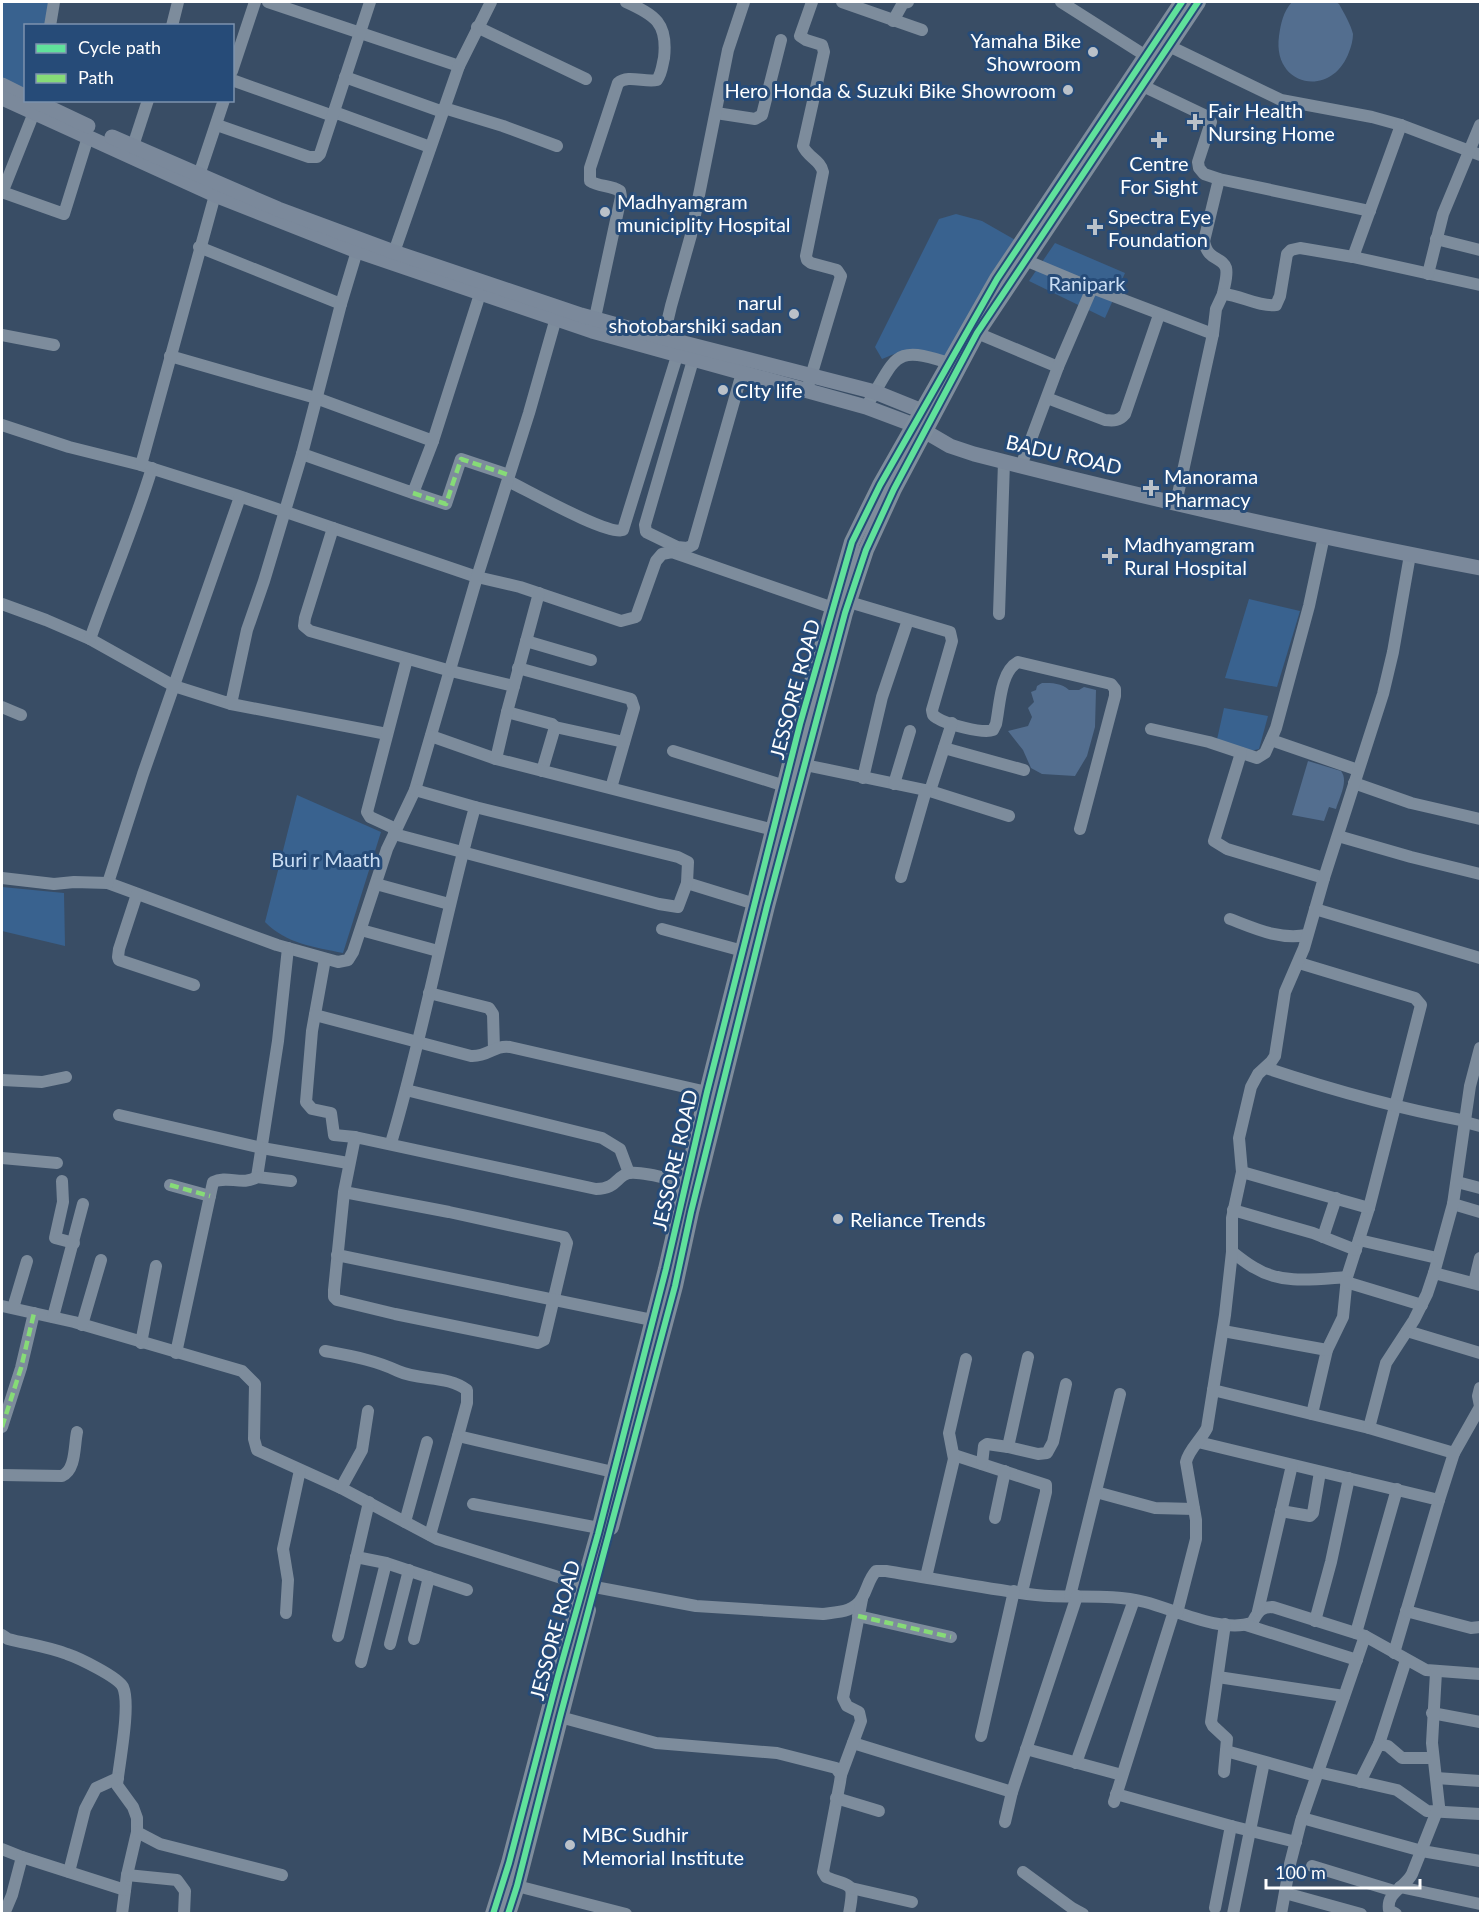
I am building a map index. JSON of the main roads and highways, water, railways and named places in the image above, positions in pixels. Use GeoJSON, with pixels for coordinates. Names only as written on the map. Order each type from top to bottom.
{"type":"FeatureCollection","features":[{"type":"Feature","properties":{"kind":"highway"},"geometry":{"type":"LineString","coordinates":[[954,364],[997,279],[1062,193],[1182,2]]}},
{"type":"Feature","properties":{"kind":"highway","name":"JESSORE ROAD"},"geometry":{"type":"LineString","coordinates":[[508,1914],[560,1717],[589,1586],[599,1528],[707,1092],[785,786],[852,542],[880,485],[923,421],[954,364],[1025,260],[1062,193],[1143,86],[1197,2]]}},
{"type":"Feature","properties":{"kind":"highway","name":"JESSORE ROAD"},"geometry":{"type":"LineString","coordinates":[[493,1914],[509,1863],[558,1676],[589,1586],[675,1286],[762,923],[849,602],[867,550],[923,421]]}},
{"type":"Feature","properties":{"kind":"main road"},"geometry":{"type":"LineString","coordinates":[[2,85],[24,97]]}},
{"type":"Feature","properties":{"kind":"main road"},"geometry":{"type":"LineString","coordinates":[[2,98],[24,101]]}},
{"type":"Feature","properties":{"kind":"main road"},"geometry":{"type":"LineString","coordinates":[[34,103],[88,137],[215,195],[357,251],[392,257],[594,325],[662,345],[809,382],[866,407],[923,421]]}},
{"type":"Feature","properties":{"kind":"main road"},"geometry":{"type":"LineString","coordinates":[[34,103],[480,294],[556,318],[594,325]]}},
{"type":"Feature","properties":{"kind":"main road"},"geometry":{"type":"LineString","coordinates":[[662,345],[677,356],[742,373],[875,392],[923,421]]}},
{"type":"Feature","properties":{"kind":"main road","name":"BADU ROAD"},"geometry":{"type":"LineString","coordinates":[[923,421],[950,446],[1004,462],[1324,536],[1480,568]]}},
{"type":"Feature","properties":{"kind":"place","name":"Yamaha Bike Showroom"},"geometry":{"type":"Point","coordinates":[1093,52]}},
{"type":"Feature","properties":{"kind":"place","name":"Hero Honda & Suzuki Bike Showroom"},"geometry":{"type":"Point","coordinates":[1068,90]}},
{"type":"Feature","properties":{"kind":"place","name":"Fair Health Nursing Home"},"geometry":{"type":"Point","coordinates":[1195,122]}},
{"type":"Feature","properties":{"kind":"place","name":"Centre For Sight"},"geometry":{"type":"Point","coordinates":[1159,140]}},
{"type":"Feature","properties":{"kind":"place","name":"Madhyamgram municiplity Hospital"},"geometry":{"type":"Point","coordinates":[605,212]}},
{"type":"Feature","properties":{"kind":"place","name":"Spectra Eye Foundation"},"geometry":{"type":"Point","coordinates":[1095,227]}},
{"type":"Feature","properties":{"kind":"place","name":"narul shotobarshiki sadan"},"geometry":{"type":"Point","coordinates":[794,314]}},
{"type":"Feature","properties":{"kind":"place","name":"CIty life"},"geometry":{"type":"Point","coordinates":[723,390]}},
{"type":"Feature","properties":{"kind":"place","name":"Manorama Pharmacy"},"geometry":{"type":"Point","coordinates":[1151,488]}},
{"type":"Feature","properties":{"kind":"place","name":"Madhyamgram Rural Hospital"},"geometry":{"type":"Point","coordinates":[1110,556]}},
{"type":"Feature","properties":{"kind":"place","name":"Reliance Trends"},"geometry":{"type":"Point","coordinates":[838,1219]}},
{"type":"Feature","properties":{"kind":"place","name":"MBC Sudhir Memorial Institute"},"geometry":{"type":"Point","coordinates":[570,1845]}},
{"type":"Feature","properties":{"kind":"park label","name":"Ranipark"},"geometry":{"type":"Point","coordinates":[1087,283]}},
{"type":"Feature","properties":{"kind":"park label","name":"Buri r Maath"},"geometry":{"type":"Point","coordinates":[326,859]}}]}
